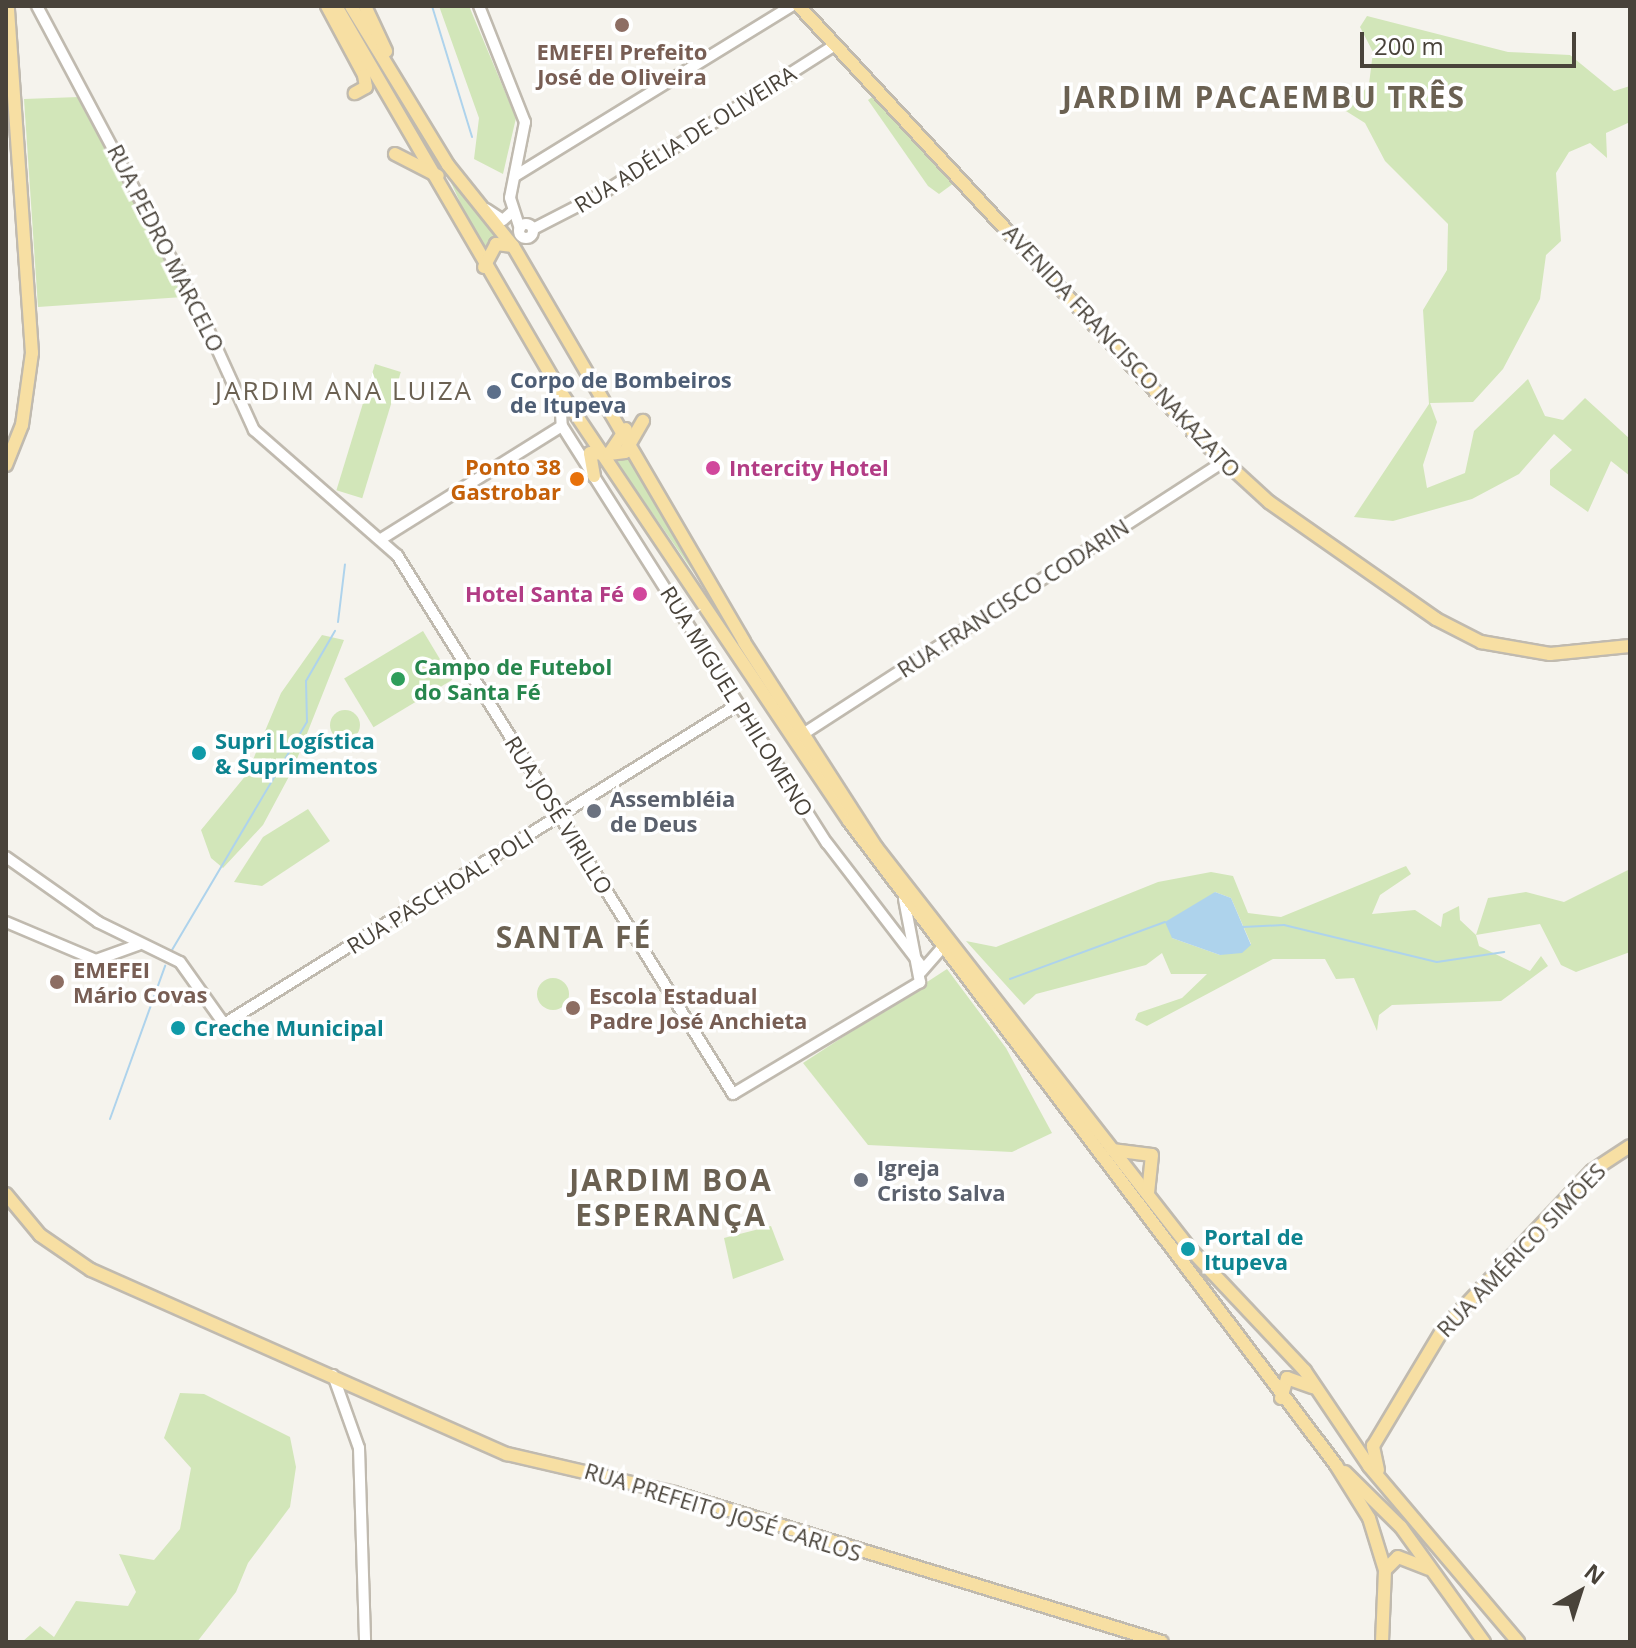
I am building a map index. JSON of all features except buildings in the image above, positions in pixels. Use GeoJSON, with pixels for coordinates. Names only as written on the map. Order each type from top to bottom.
{"type":"FeatureCollection","features":[{"type":"Feature","properties":{"kind":"main road"},"geometry":{"type":"LineString","coordinates":[[6,465],[22,425],[32,353],[8,6]]}},
{"type":"Feature","properties":{"kind":"main road"},"geometry":{"type":"LineString","coordinates":[[327,6],[364,75],[366,87],[355,93]]}},
{"type":"Feature","properties":{"kind":"main road"},"geometry":{"type":"LineString","coordinates":[[336,6],[442,179],[484,267],[560,391],[605,453],[904,898],[1241,1332],[1281,1399],[1336,1465],[1441,1578],[1484,1642]]}},
{"type":"Feature","properties":{"kind":"main road"},"geometry":{"type":"LineString","coordinates":[[351,6],[476,202],[513,246],[634,442],[803,734],[876,847],[1148,1195],[1317,1391],[1382,1479],[1518,1642]]}},
{"type":"Feature","properties":{"kind":"main road"},"geometry":{"type":"LineString","coordinates":[[365,6],[391,69]]}},
{"type":"Feature","properties":{"kind":"main road","name":"AVENIDA FRANCISCO NAKAZATO"},"geometry":{"type":"LineString","coordinates":[[799,6],[1223,462],[1333,549],[1458,632],[1550,654],[1630,646]]}},
{"type":"Feature","properties":{"kind":"main road"},"geometry":{"type":"LineString","coordinates":[[395,154],[442,179]]}},
{"type":"Feature","properties":{"kind":"main road"},"geometry":{"type":"LineString","coordinates":[[484,267],[496,244],[513,246]]}},
{"type":"Feature","properties":{"kind":"main road"},"geometry":{"type":"LineString","coordinates":[[594,476],[587,458],[634,442],[643,421]]}},
{"type":"Feature","properties":{"kind":"main road"},"geometry":{"type":"LineString","coordinates":[[605,453],[626,429]]}},
{"type":"Feature","properties":{"kind":"main road","name":"RUA AMÉRICO SIMÕES"},"geometry":{"type":"LineString","coordinates":[[1373,1446],[1443,1329],[1592,1171],[1630,1146]]}},
{"type":"Feature","properties":{"kind":"main road"},"geometry":{"type":"LineString","coordinates":[[1112,1150],[1152,1155],[1148,1195]]}},
{"type":"Feature","properties":{"kind":"main road","name":"RUA PREFEITO JOSÉ CARLOS"},"geometry":{"type":"LineString","coordinates":[[6,1194],[40,1235],[91,1270],[507,1454],[674,1493],[1162,1642]]}},
{"type":"Feature","properties":{"kind":"main road"},"geometry":{"type":"LineString","coordinates":[[1281,1399],[1283,1383],[1293,1376],[1317,1391]]}},
{"type":"Feature","properties":{"kind":"main road"},"geometry":{"type":"LineString","coordinates":[[1348,1433],[1373,1446],[1382,1479]]}},
{"type":"Feature","properties":{"kind":"main road"},"geometry":{"type":"LineString","coordinates":[[1336,1465],[1369,1518],[1385,1570],[1382,1642]]}},
{"type":"Feature","properties":{"kind":"main road"},"geometry":{"type":"LineString","coordinates":[[1385,1570],[1405,1558],[1441,1578]]}},
{"type":"Feature","properties":{"kind":"street","name":"RUA PEDRO MARCELO"},"geometry":{"type":"LineString","coordinates":[[37,6],[204,320],[254,430],[381,539]]}},
{"type":"Feature","properties":{"kind":"street"},"geometry":{"type":"LineString","coordinates":[[476,202],[503,220],[512,212],[522,108],[479,6]]}},
{"type":"Feature","properties":{"kind":"street"},"geometry":{"type":"LineString","coordinates":[[515,176],[791,6]]}},
{"type":"Feature","properties":{"kind":"street","name":"RUA ADÉLIA DE OLIVEIRA"},"geometry":{"type":"LineString","coordinates":[[512,212],[520,228],[533,229],[601,194],[835,45]]}},
{"type":"Feature","properties":{"kind":"street"},"geometry":{"type":"LineString","coordinates":[[560,391],[557,410],[562,426]]}},
{"type":"Feature","properties":{"kind":"street"},"geometry":{"type":"LineString","coordinates":[[381,539],[562,426],[587,431]]}},
{"type":"Feature","properties":{"kind":"street","name":"RUA MIGUEL PHILOMENO"},"geometry":{"type":"LineString","coordinates":[[562,426],[737,705],[918,964]]}},
{"type":"Feature","properties":{"kind":"street","name":"RUA FRANCISCO CODARIN"},"geometry":{"type":"LineString","coordinates":[[803,734],[1223,462]]}},
{"type":"Feature","properties":{"kind":"street","name":"RUA JOSÉ VIRILLO"},"geometry":{"type":"LineString","coordinates":[[381,539],[560,816],[733,1094],[920,982],[918,964]]}},
{"type":"Feature","properties":{"kind":"street","name":"RUA PASCHOAL POLI"},"geometry":{"type":"LineString","coordinates":[[138,945],[180,962],[224,1024],[737,705]]}},
{"type":"Feature","properties":{"kind":"street"},"geometry":{"type":"LineString","coordinates":[[6,857],[138,945]]}},
{"type":"Feature","properties":{"kind":"street"},"geometry":{"type":"LineString","coordinates":[[904,898],[914,924],[918,964],[942,948]]}},
{"type":"Feature","properties":{"kind":"street"},"geometry":{"type":"LineString","coordinates":[[6,922],[96,960],[138,945]]}},
{"type":"Feature","properties":{"kind":"street"},"geometry":{"type":"LineString","coordinates":[[333,1375],[359,1448],[365,1642]]}},
{"type":"Feature","properties":{"kind":"green space"},"geometry":{"type":"Polygon","coordinates":[[[439,6],[469,6],[516,118],[503,174],[474,159],[479,118],[439,6]]]}},
{"type":"Feature","properties":{"kind":"green space"},"geometry":{"type":"Polygon","coordinates":[[[1367,16],[1508,52],[1570,55],[1614,91],[1630,86],[1630,122],[1606,133],[1607,158],[1590,143],[1569,152],[1556,173],[1561,241],[1546,255],[1540,299],[1503,369],[1473,402],[1430,403],[1437,422],[1423,465],[1427,488],[1465,473],[1474,431],[1528,379],[1545,416],[1563,420],[1585,398],[1630,439],[1630,476],[1611,461],[1588,512],[1550,485],[1550,470],[1572,450],[1554,434],[1519,474],[1472,499],[1393,521],[1354,517],[1429,404],[1423,310],[1447,270],[1448,224],[1385,161],[1365,123],[1330,101],[1338,87],[1362,93],[1369,84],[1373,52],[1360,27],[1367,16]]]}},
{"type":"Feature","properties":{"kind":"green space"},"geometry":{"type":"Polygon","coordinates":[[[878,93],[955,180],[939,194],[928,186],[868,100],[878,93]]]}},
{"type":"Feature","properties":{"kind":"green space"},"geometry":{"type":"Polygon","coordinates":[[[79,97],[183,297],[38,307],[24,99],[79,97]]]}},
{"type":"Feature","properties":{"kind":"green space"},"geometry":{"type":"Polygon","coordinates":[[[448,176],[500,236],[482,250],[448,176]]]}},
{"type":"Feature","properties":{"kind":"green space"},"geometry":{"type":"Polygon","coordinates":[[[375,364],[401,372],[362,498],[336,490],[375,364]]]}},
{"type":"Feature","properties":{"kind":"green space"},"geometry":{"type":"Polygon","coordinates":[[[635,455],[694,573],[616,461],[635,455]]]}},
{"type":"Feature","properties":{"kind":"green space","name":"Campo de Futebol do Santa Fé"},"geometry":{"type":"Polygon","coordinates":[[[423,631],[452,680],[373,727],[344,678],[423,631]]]}},
{"type":"Feature","properties":{"kind":"green space"},"geometry":{"type":"Polygon","coordinates":[[[322,635],[344,640],[293,769],[263,825],[223,868],[211,858],[201,830],[247,774],[281,693],[322,635]]]}},
{"type":"Feature","properties":{"kind":"green space"},"geometry":{"type":"Polygon","coordinates":[[[345,710],[355,715],[360,725],[355,735],[345,740],[335,735],[330,725],[335,715],[345,710]]]}},
{"type":"Feature","properties":{"kind":"green space"},"geometry":{"type":"Polygon","coordinates":[[[308,809],[330,841],[262,886],[234,882],[263,837],[308,809]]]}},
{"type":"Feature","properties":{"kind":"green space"},"geometry":{"type":"Polygon","coordinates":[[[1406,866],[1411,874],[1380,895],[1372,914],[1415,910],[1441,927],[1443,914],[1459,906],[1460,920],[1476,935],[1479,946],[1530,971],[1541,956],[1548,966],[1501,1001],[1392,1005],[1379,1015],[1377,1031],[1354,978],[1336,979],[1325,959],[1273,959],[1147,1026],[1135,1020],[1138,1013],[1182,998],[1207,974],[1171,974],[1162,953],[1146,965],[1036,994],[1024,1005],[966,941],[996,947],[1158,882],[1211,872],[1233,876],[1248,913],[1281,917],[1406,866]],[[1215,892],[1172,938],[1220,955],[1251,944],[1231,898],[1215,892]]]}},
{"type":"Feature","properties":{"kind":"green space"},"geometry":{"type":"Polygon","coordinates":[[[1630,869],[1630,952],[1576,972],[1561,965],[1540,924],[1476,935],[1488,898],[1526,892],[1564,902],[1630,869]]]}},
{"type":"Feature","properties":{"kind":"green space"},"geometry":{"type":"Polygon","coordinates":[[[947,969],[1006,1048],[1052,1133],[1012,1152],[868,1145],[803,1063],[947,969]]]}},
{"type":"Feature","properties":{"kind":"green space"},"geometry":{"type":"Polygon","coordinates":[[[553,978],[564,983],[569,994],[564,1005],[553,1010],[542,1005],[537,994],[542,983],[553,978]]]}},
{"type":"Feature","properties":{"kind":"green space"},"geometry":{"type":"Polygon","coordinates":[[[771,1226],[784,1260],[733,1279],[724,1238],[771,1226]]]}},
{"type":"Feature","properties":{"kind":"green space"},"geometry":{"type":"Polygon","coordinates":[[[180,1393],[204,1394],[290,1437],[296,1467],[290,1507],[248,1563],[236,1592],[197,1642],[22,1642],[40,1626],[54,1637],[76,1601],[128,1606],[136,1592],[119,1554],[154,1560],[180,1529],[191,1468],[164,1438],[180,1393]]]}},
{"type":"Feature","properties":{"kind":"water"},"geometry":{"type":"Polygon","coordinates":[[[1215,892],[1231,898],[1251,945],[1242,953],[1220,955],[1172,938],[1165,922],[1215,892]]]}},
{"type":"Feature","properties":{"kind":"waterway"},"geometry":{"type":"LineString","coordinates":[[432,6],[472,137]]}},
{"type":"Feature","properties":{"kind":"waterway"},"geometry":{"type":"LineString","coordinates":[[338,622],[345,564]]}},
{"type":"Feature","properties":{"kind":"waterway"},"geometry":{"type":"LineString","coordinates":[[172,950],[307,722],[306,681],[335,631]]}},
{"type":"Feature","properties":{"kind":"waterway"},"geometry":{"type":"LineString","coordinates":[[1010,979],[1165,922]]}},
{"type":"Feature","properties":{"kind":"waterway"},"geometry":{"type":"LineString","coordinates":[[1243,927],[1284,925],[1437,962],[1504,952]]}},
{"type":"Feature","properties":{"kind":"waterway"},"geometry":{"type":"LineString","coordinates":[[110,1119],[165,966]]}},
{"type":"Feature","properties":{"kind":"place","name":"EMEFEI Prefeito José de Oliveira"},"geometry":{"type":"Point","coordinates":[622,25]}},
{"type":"Feature","properties":{"kind":"place","name":"Corpo de Bombeiros de Itupeva"},"geometry":{"type":"Point","coordinates":[494,392]}},
{"type":"Feature","properties":{"kind":"place","name":"Intercity Hotel"},"geometry":{"type":"Point","coordinates":[713,468]}},
{"type":"Feature","properties":{"kind":"place","name":"Ponto 38 Gastrobar"},"geometry":{"type":"Point","coordinates":[577,479]}},
{"type":"Feature","properties":{"kind":"place","name":"Hotel Santa Fé"},"geometry":{"type":"Point","coordinates":[640,594]}},
{"type":"Feature","properties":{"kind":"place","name":"Campo de Futebol do Santa Fé"},"geometry":{"type":"Point","coordinates":[398,679]}},
{"type":"Feature","properties":{"kind":"place","name":"Supri Logística & Suprimentos"},"geometry":{"type":"Point","coordinates":[199,753]}},
{"type":"Feature","properties":{"kind":"place","name":"Assembléia de Deus"},"geometry":{"type":"Point","coordinates":[594,811]}},
{"type":"Feature","properties":{"kind":"place","name":"EMEFEI Mário Covas"},"geometry":{"type":"Point","coordinates":[57,982]}},
{"type":"Feature","properties":{"kind":"place","name":"Escola Estadual Padre José Anchieta"},"geometry":{"type":"Point","coordinates":[573,1008]}},
{"type":"Feature","properties":{"kind":"place","name":"Creche Municipal"},"geometry":{"type":"Point","coordinates":[178,1028]}},
{"type":"Feature","properties":{"kind":"place","name":"Igreja Cristo Salva"},"geometry":{"type":"Point","coordinates":[861,1180]}},
{"type":"Feature","properties":{"kind":"place","name":"Portal de Itupeva"},"geometry":{"type":"Point","coordinates":[1188,1249]}},
{"type":"Feature","properties":{"kind":"district","name":"JARDIM PACAEMBU TRÊS"},"geometry":{"type":"Point","coordinates":[1264,97]}},
{"type":"Feature","properties":{"kind":"district","name":"JARDIM ANA LUIZA"},"geometry":{"type":"Point","coordinates":[344,391]}},
{"type":"Feature","properties":{"kind":"district","name":"SANTA FÉ"},"geometry":{"type":"Point","coordinates":[574,937]}},
{"type":"Feature","properties":{"kind":"district","name":"JARDIM BOA ESPERANÇA"},"geometry":{"type":"Point","coordinates":[671,1197]}}]}
